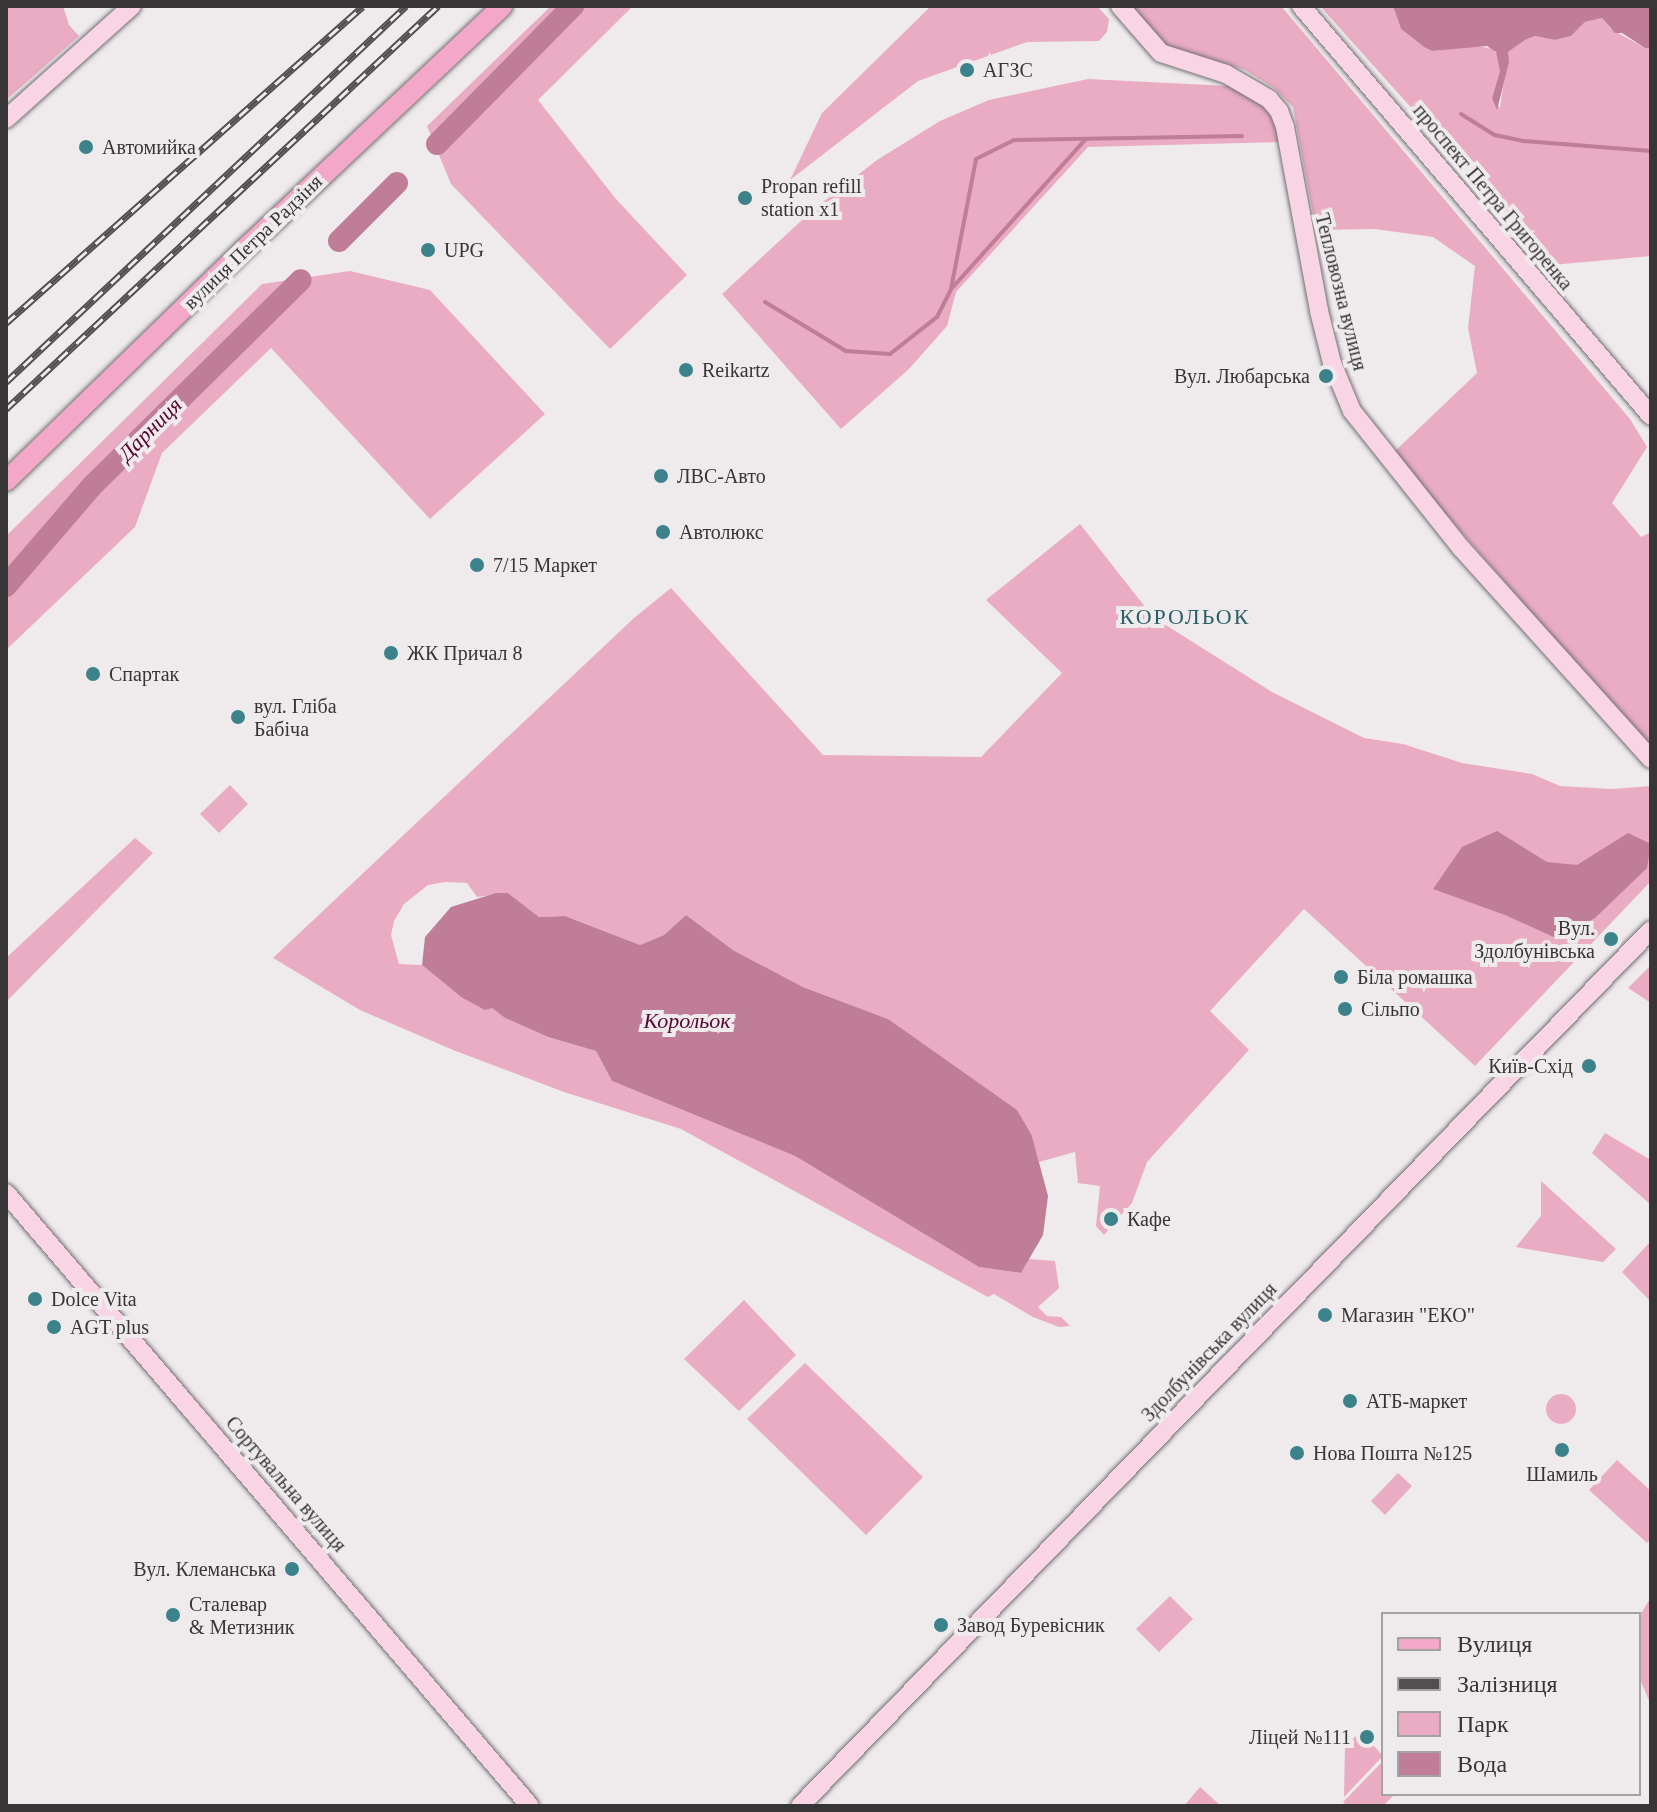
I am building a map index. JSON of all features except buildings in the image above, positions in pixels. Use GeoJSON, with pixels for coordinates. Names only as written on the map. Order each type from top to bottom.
{"type":"FeatureCollection","features":[{"type":"Feature","properties":{"kind":"main road","name":"вулиця Петра Радзіня"},"geometry":{"type":"LineString","coordinates":[[6,481],[503,6]]}},
{"type":"Feature","properties":{"kind":"street"},"geometry":{"type":"LineString","coordinates":[[6,119],[132,6]]}},
{"type":"Feature","properties":{"kind":"street","name":"Тепловозна вулиця"},"geometry":{"type":"LineString","coordinates":[[1120,6],[1161,53],[1226,74],[1269,99],[1279,111],[1285,127],[1319,311],[1332,363],[1352,411],[1461,548],[1651,759]]}},
{"type":"Feature","properties":{"kind":"street","name":"проспект Петра Григоренка"},"geometry":{"type":"LineString","coordinates":[[1301,6],[1651,416]]}},
{"type":"Feature","properties":{"kind":"street","name":"Здолбунівська вулиця"},"geometry":{"type":"LineString","coordinates":[[800,1806],[1651,930]]}},
{"type":"Feature","properties":{"kind":"street","name":"Сортувальна вулиця"},"geometry":{"type":"LineString","coordinates":[[6,1193],[530,1806]]}},
{"type":"Feature","properties":{"kind":"green space"},"geometry":{"type":"Polygon","coordinates":[[[6,6],[63,6],[69,25],[79,36],[6,100],[6,6]]]}},
{"type":"Feature","properties":{"kind":"green space"},"geometry":{"type":"Polygon","coordinates":[[[551,6],[633,6],[538,100],[616,199],[687,275],[610,349],[451,184],[427,126],[551,6]]]}},
{"type":"Feature","properties":{"kind":"green space"},"geometry":{"type":"Polygon","coordinates":[[[931,6],[1097,6],[1109,19],[1107,32],[1099,41],[1027,42],[918,81],[790,180],[822,113],[931,6]]]}},
{"type":"Feature","properties":{"kind":"green space"},"geometry":{"type":"Polygon","coordinates":[[[1130,6],[1281,6],[1630,419],[1647,447],[1612,503],[1641,537],[1651,532],[1651,751],[1393,453],[1477,373],[1468,328],[1475,266],[1433,237],[1375,229],[1316,230],[1293,107],[1274,88],[1245,70],[1162,44],[1130,6]]]}},
{"type":"Feature","properties":{"kind":"green space"},"geometry":{"type":"Polygon","coordinates":[[[1320,6],[1393,6],[1401,29],[1432,51],[1478,46],[1493,49],[1500,59],[1500,71],[1492,98],[1500,108],[1508,52],[1535,36],[1555,40],[1571,36],[1585,22],[1602,18],[1611,29],[1645,48],[1651,48],[1651,256],[1552,265],[1320,6]]]}},
{"type":"Feature","properties":{"kind":"green space"},"geometry":{"type":"Polygon","coordinates":[[[1088,79],[1229,86],[1262,104],[1280,125],[1281,142],[1088,147],[956,292],[947,326],[909,369],[841,429],[722,294],[814,209],[877,160],[940,121],[989,100],[1088,79]]]}},
{"type":"Feature","properties":{"kind":"green space"},"geometry":{"type":"Polygon","coordinates":[[[350,271],[430,290],[545,414],[430,519],[271,348],[162,453],[135,527],[6,650],[6,536],[262,284],[350,271]]]}},
{"type":"Feature","properties":{"kind":"green space"},"geometry":{"type":"Polygon","coordinates":[[[1080,524],[1153,617],[1272,692],[1364,738],[1403,744],[1462,763],[1532,774],[1560,786],[1612,789],[1651,786],[1651,881],[1475,1066],[1304,909],[1210,1011],[1249,1050],[1147,1162],[1132,1203],[1104,1235],[1096,1226],[1100,1186],[1078,1183],[1075,1152],[1039,1162],[1032,1136],[888,1019],[803,987],[733,950],[686,915],[664,935],[640,945],[565,916],[539,917],[508,893],[477,897],[467,883],[445,882],[428,885],[404,904],[394,921],[391,935],[399,964],[422,965],[461,997],[492,1008],[505,1018],[548,1037],[596,1051],[612,1081],[795,1156],[979,1267],[1021,1273],[1029,1259],[1055,1261],[1059,1288],[1038,1307],[1047,1316],[1061,1317],[1070,1326],[1059,1327],[1033,1317],[994,1294],[988,1297],[681,1129],[564,1092],[453,1050],[360,1010],[273,958],[634,618],[671,588],[823,755],[981,757],[1062,673],[986,600],[1080,524]]]}},
{"type":"Feature","properties":{"kind":"green space"},"geometry":{"type":"Polygon","coordinates":[[[230,785],[248,804],[219,833],[200,814],[230,785]]]}},
{"type":"Feature","properties":{"kind":"green space"},"geometry":{"type":"Polygon","coordinates":[[[135,838],[153,853],[6,1002],[6,958],[135,838]]]}},
{"type":"Feature","properties":{"kind":"green space"},"geometry":{"type":"Polygon","coordinates":[[[1651,965],[1651,1003],[1628,988],[1651,965]]]}},
{"type":"Feature","properties":{"kind":"green space"},"geometry":{"type":"Polygon","coordinates":[[[1605,1133],[1651,1160],[1651,1205],[1592,1153],[1605,1133]]]}},
{"type":"Feature","properties":{"kind":"green space"},"geometry":{"type":"Polygon","coordinates":[[[1541,1181],[1616,1249],[1603,1262],[1516,1247],[1541,1216],[1541,1181]]]}},
{"type":"Feature","properties":{"kind":"green space"},"geometry":{"type":"Polygon","coordinates":[[[1651,1241],[1651,1302],[1622,1272],[1651,1241]]]}},
{"type":"Feature","properties":{"kind":"green space"},"geometry":{"type":"Polygon","coordinates":[[[744,1300],[796,1355],[739,1411],[684,1359],[744,1300]]]}},
{"type":"Feature","properties":{"kind":"green space"},"geometry":{"type":"Polygon","coordinates":[[[805,1363],[923,1477],[866,1535],[747,1419],[805,1363]]]}},
{"type":"Feature","properties":{"kind":"green space"},"geometry":{"type":"Polygon","coordinates":[[[1561,1394],[1572,1398],[1576,1409],[1572,1420],[1561,1424],[1550,1420],[1546,1409],[1550,1398],[1561,1394]]]}},
{"type":"Feature","properties":{"kind":"green space"},"geometry":{"type":"Polygon","coordinates":[[[1617,1460],[1651,1491],[1651,1539],[1647,1543],[1589,1490],[1617,1460]]]}},
{"type":"Feature","properties":{"kind":"green space"},"geometry":{"type":"Polygon","coordinates":[[[1398,1473],[1412,1486],[1385,1515],[1371,1501],[1398,1473]]]}},
{"type":"Feature","properties":{"kind":"green space"},"geometry":{"type":"Polygon","coordinates":[[[1170,1596],[1193,1619],[1159,1652],[1136,1629],[1170,1596]]]}},
{"type":"Feature","properties":{"kind":"green space"},"geometry":{"type":"Polygon","coordinates":[[[1651,1597],[1651,1705],[1641,1682],[1642,1612],[1651,1597]]]}},
{"type":"Feature","properties":{"kind":"green space"},"geometry":{"type":"Polygon","coordinates":[[[1361,1731],[1381,1754],[1381,1758],[1344,1797],[1345,1747],[1361,1731]]]}},
{"type":"Feature","properties":{"kind":"green space"},"geometry":{"type":"Polygon","coordinates":[[[1381,1763],[1381,1796],[1393,1796],[1383,1806],[1347,1806],[1343,1802],[1381,1763]]]}},
{"type":"Feature","properties":{"kind":"green space"},"geometry":{"type":"Polygon","coordinates":[[[1200,1787],[1221,1806],[1184,1806],[1200,1787]]]}},
{"type":"Feature","properties":{"kind":"water"},"geometry":{"type":"Polygon","coordinates":[[[1393,6],[1651,6],[1651,48],[1645,48],[1622,33],[1615,33],[1602,18],[1585,22],[1571,36],[1555,40],[1535,36],[1525,40],[1508,52],[1509,62],[1497,110],[1492,98],[1500,71],[1496,52],[1487,46],[1432,51],[1401,29],[1393,6]]]}},
{"type":"Feature","properties":{"kind":"water"},"geometry":{"type":"Polygon","coordinates":[[[1497,831],[1547,862],[1577,865],[1628,833],[1651,844],[1647,868],[1595,918],[1558,939],[1505,915],[1433,889],[1462,847],[1497,831]]]}},
{"type":"Feature","properties":{"kind":"water","name":"Корольок"},"geometry":{"type":"Polygon","coordinates":[[[496,893],[508,893],[539,917],[565,916],[640,945],[664,935],[686,915],[733,950],[803,987],[888,1019],[1017,1110],[1032,1136],[1048,1196],[1043,1235],[1021,1273],[979,1267],[795,1156],[612,1081],[596,1051],[548,1037],[505,1018],[492,1008],[485,1010],[461,997],[422,965],[425,937],[451,907],[496,893]]]}},
{"type":"Feature","properties":{"kind":"waterway","name":"Дарниця"},"geometry":{"type":"LineString","coordinates":[[437,144],[573,6]]}},
{"type":"Feature","properties":{"kind":"waterway"},"geometry":{"type":"LineString","coordinates":[[1461,114],[1495,135],[1524,141],[1651,151]]}},
{"type":"Feature","properties":{"kind":"waterway"},"geometry":{"type":"LineString","coordinates":[[765,302],[846,351],[890,354],[937,317],[951,289],[976,159],[1014,140],[1242,136]]}},
{"type":"Feature","properties":{"kind":"waterway"},"geometry":{"type":"LineString","coordinates":[[953,287],[1085,140]]}},
{"type":"Feature","properties":{"kind":"waterway","name":"Дарниця"},"geometry":{"type":"LineString","coordinates":[[339,241],[397,183]]}},
{"type":"Feature","properties":{"kind":"waterway","name":"Дарниця"},"geometry":{"type":"LineString","coordinates":[[6,586],[92,486],[301,280]]}},
{"type":"Feature","properties":{"kind":"railway"},"geometry":{"type":"LineString","coordinates":[[6,323],[363,6]]}},
{"type":"Feature","properties":{"kind":"railway"},"geometry":{"type":"LineString","coordinates":[[6,382],[406,6]]}},
{"type":"Feature","properties":{"kind":"railway"},"geometry":{"type":"LineString","coordinates":[[6,409],[438,6]]}},
{"type":"Feature","properties":{"kind":"place","name":"АГЗС"},"geometry":{"type":"Point","coordinates":[967,70]}},
{"type":"Feature","properties":{"kind":"place","name":"Автомийка"},"geometry":{"type":"Point","coordinates":[86,147]}},
{"type":"Feature","properties":{"kind":"place","name":"Propan refill station x1"},"geometry":{"type":"Point","coordinates":[745,198]}},
{"type":"Feature","properties":{"kind":"place","name":"UPG"},"geometry":{"type":"Point","coordinates":[428,250]}},
{"type":"Feature","properties":{"kind":"place","name":"Reikartz"},"geometry":{"type":"Point","coordinates":[686,370]}},
{"type":"Feature","properties":{"kind":"place","name":"Вул. Любарська"},"geometry":{"type":"Point","coordinates":[1326,376]}},
{"type":"Feature","properties":{"kind":"place","name":"ЛВС-Авто"},"geometry":{"type":"Point","coordinates":[661,476]}},
{"type":"Feature","properties":{"kind":"place","name":"Автолюкс"},"geometry":{"type":"Point","coordinates":[663,532]}},
{"type":"Feature","properties":{"kind":"place","name":"7/15 Маркет"},"geometry":{"type":"Point","coordinates":[477,565]}},
{"type":"Feature","properties":{"kind":"place","name":"ЖК Причал 8"},"geometry":{"type":"Point","coordinates":[391,653]}},
{"type":"Feature","properties":{"kind":"place","name":"Спартак"},"geometry":{"type":"Point","coordinates":[93,674]}},
{"type":"Feature","properties":{"kind":"place","name":"вул. Гліба Бабіча"},"geometry":{"type":"Point","coordinates":[238,717]}},
{"type":"Feature","properties":{"kind":"place","name":"Вул. Здолбунівська"},"geometry":{"type":"Point","coordinates":[1611,939]}},
{"type":"Feature","properties":{"kind":"place","name":"Біла ромашка"},"geometry":{"type":"Point","coordinates":[1341,977]}},
{"type":"Feature","properties":{"kind":"place","name":"Сільпо"},"geometry":{"type":"Point","coordinates":[1345,1009]}},
{"type":"Feature","properties":{"kind":"place","name":"Київ-Схід"},"geometry":{"type":"Point","coordinates":[1589,1066]}},
{"type":"Feature","properties":{"kind":"place","name":"Кафе"},"geometry":{"type":"Point","coordinates":[1111,1219]}},
{"type":"Feature","properties":{"kind":"place","name":"Dolce Vita"},"geometry":{"type":"Point","coordinates":[35,1299]}},
{"type":"Feature","properties":{"kind":"place","name":"Магазин \"ЕКО\""},"geometry":{"type":"Point","coordinates":[1325,1315]}},
{"type":"Feature","properties":{"kind":"place","name":"AGT plus"},"geometry":{"type":"Point","coordinates":[54,1327]}},
{"type":"Feature","properties":{"kind":"place","name":"АТБ-маркет"},"geometry":{"type":"Point","coordinates":[1350,1401]}},
{"type":"Feature","properties":{"kind":"place","name":"Шамиль"},"geometry":{"type":"Point","coordinates":[1562,1450]}},
{"type":"Feature","properties":{"kind":"place","name":"Нова Пошта №125"},"geometry":{"type":"Point","coordinates":[1297,1453]}},
{"type":"Feature","properties":{"kind":"place","name":"Вул. Клеманська"},"geometry":{"type":"Point","coordinates":[292,1569]}},
{"type":"Feature","properties":{"kind":"place","name":"Сталевар & Метизник"},"geometry":{"type":"Point","coordinates":[173,1615]}},
{"type":"Feature","properties":{"kind":"place","name":"Завод Буревісник"},"geometry":{"type":"Point","coordinates":[941,1625]}},
{"type":"Feature","properties":{"kind":"place","name":"Ліцей №111"},"geometry":{"type":"Point","coordinates":[1367,1737]}},
{"type":"Feature","properties":{"kind":"district","name":"КОРОЛЬОК"},"geometry":{"type":"Point","coordinates":[1185,617]}}]}
